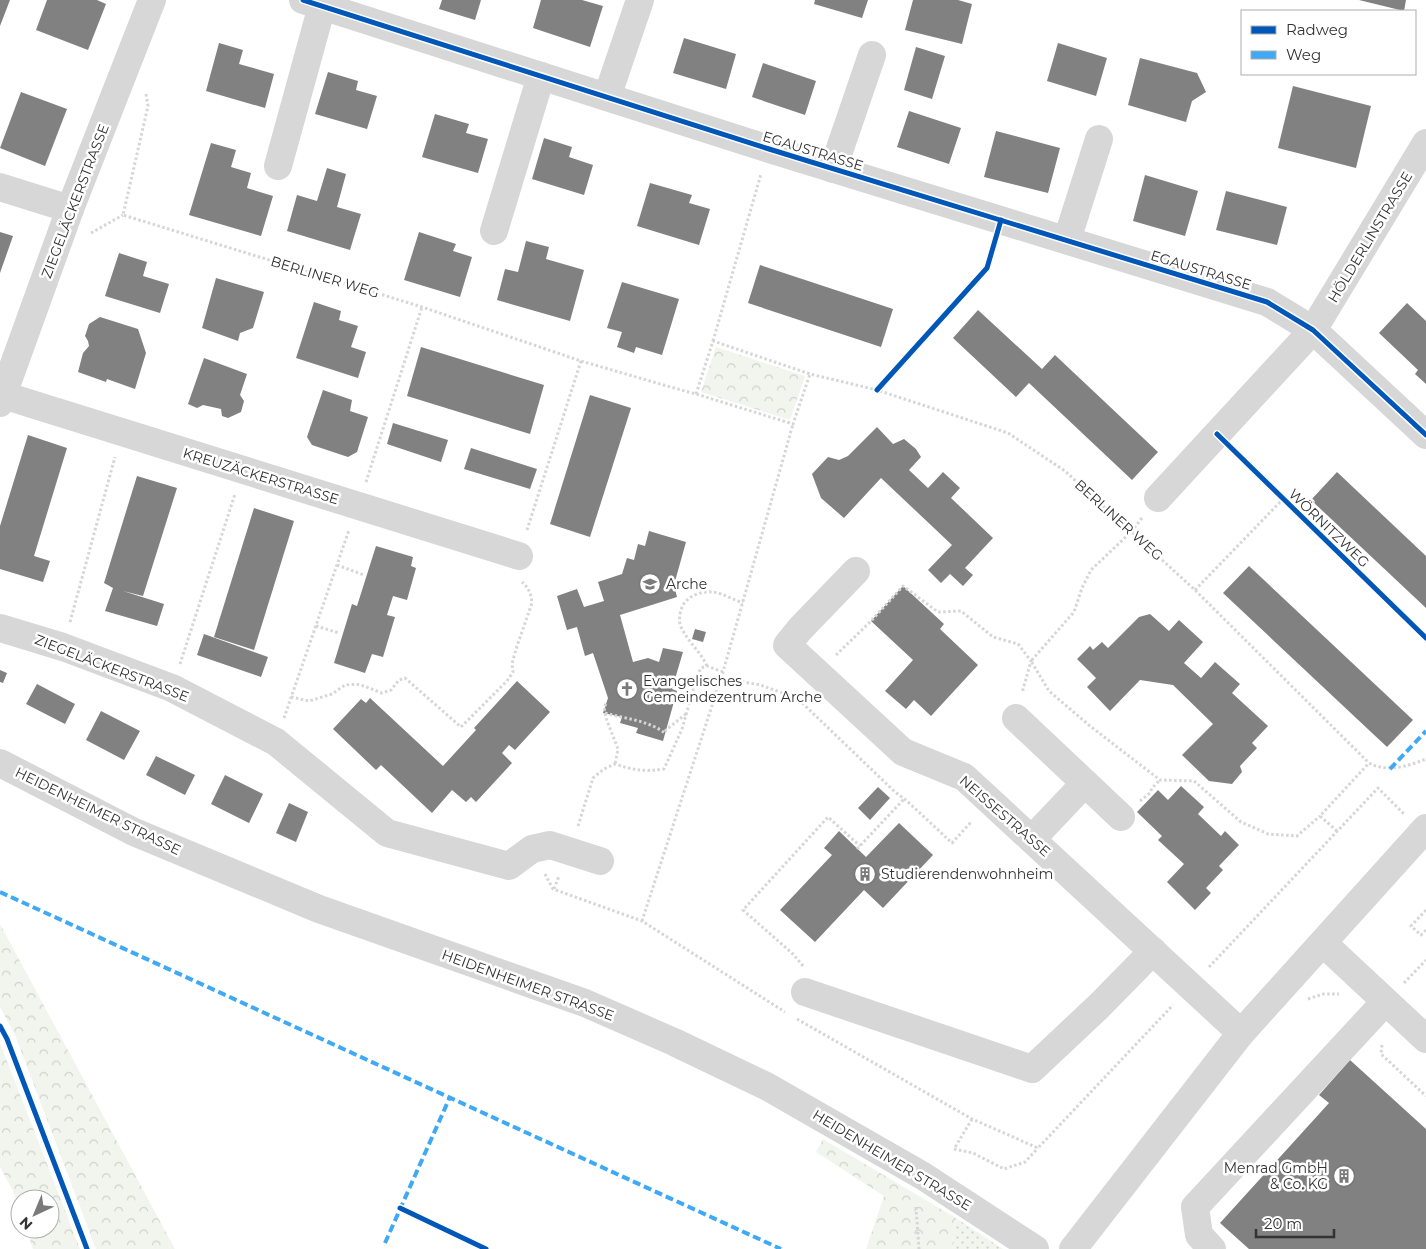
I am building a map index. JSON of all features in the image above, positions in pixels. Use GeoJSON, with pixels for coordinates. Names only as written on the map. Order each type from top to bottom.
{"type":"FeatureCollection","features":[{"type":"Feature","properties":{"kind":"street","name":"ZIEGELÄCKERSTRASSE"},"geometry":{"type":"LineString","coordinates":[[1,399],[70,209],[152,0]]}},
{"type":"Feature","properties":{"kind":"street"},"geometry":{"type":"LineString","coordinates":[[607,97],[640,0]]}},
{"type":"Feature","properties":{"kind":"street"},"geometry":{"type":"LineString","coordinates":[[278,166],[312,3]]}},
{"type":"Feature","properties":{"kind":"street","name":"EGAUSTRASSE"},"geometry":{"type":"LineString","coordinates":[[312,3],[768,149],[1267,302],[1313,330],[1426,435]]}},
{"type":"Feature","properties":{"kind":"street"},"geometry":{"type":"LineString","coordinates":[[834,169],[872,55]]}},
{"type":"Feature","properties":{"kind":"street"},"geometry":{"type":"LineString","coordinates":[[494,231],[541,76]]}},
{"type":"Feature","properties":{"kind":"street"},"geometry":{"type":"LineString","coordinates":[[1067,240],[1099,139]]}},
{"type":"Feature","properties":{"kind":"street","name":"HÖLDERLINSTRASSE"},"geometry":{"type":"LineString","coordinates":[[1313,330],[1426,143]]}},
{"type":"Feature","properties":{"kind":"street"},"geometry":{"type":"LineString","coordinates":[[0,187],[70,209]]}},
{"type":"Feature","properties":{"kind":"street"},"geometry":{"type":"LineString","coordinates":[[1158,498],[1313,330]]}},
{"type":"Feature","properties":{"kind":"street","name":"KREUZÄCKERSTRASSE"},"geometry":{"type":"LineString","coordinates":[[1,399],[122,432],[242,471],[517,567]]}},
{"type":"Feature","properties":{"kind":"street","name":"NEISSESTRASSE"},"geometry":{"type":"LineString","coordinates":[[856,571],[787,644],[902,752],[964,777],[1241,1033]]}},
{"type":"Feature","properties":{"kind":"street","name":"ZIEGELÄCKERSTRASSE"},"geometry":{"type":"LineString","coordinates":[[0,628],[63,647],[172,688],[276,742],[387,833],[509,866],[532,849]]}},
{"type":"Feature","properties":{"kind":"street"},"geometry":{"type":"LineString","coordinates":[[1016,718],[1121,817]]}},
{"type":"Feature","properties":{"kind":"street","name":"HEIDENHEIMER STRASSE"},"geometry":{"type":"LineString","coordinates":[[0,764],[134,832],[310,906],[585,1003],[683,1046],[766,1086],[873,1147],[923,1176],[1035,1249]]}},
{"type":"Feature","properties":{"kind":"street"},"geometry":{"type":"LineString","coordinates":[[1032,839],[1085,783]]}},
{"type":"Feature","properties":{"kind":"street"},"geometry":{"type":"LineString","coordinates":[[1072,1249],[1241,1033],[1323,943],[1416,822]]}},
{"type":"Feature","properties":{"kind":"street"},"geometry":{"type":"LineString","coordinates":[[532,849],[550,845],[600,861]]}},
{"type":"Feature","properties":{"kind":"street"},"geometry":{"type":"LineString","coordinates":[[1323,943],[1381,1007],[1426,1039]]}},
{"type":"Feature","properties":{"kind":"street"},"geometry":{"type":"LineString","coordinates":[[806,980],[1032,1069],[1099,1006],[1152,951]]}},
{"type":"Feature","properties":{"kind":"street"},"geometry":{"type":"LineString","coordinates":[[1212,1249],[1199,1235],[1195,1207],[1381,1007]]}},
{"type":"Feature","properties":{"kind":"path"},"geometry":{"type":"LineString","coordinates":[[696,394],[768,149]]}},
{"type":"Feature","properties":{"kind":"path"},"geometry":{"type":"LineString","coordinates":[[291,697],[309,701],[332,694],[345,685],[356,684],[382,693],[391,690],[399,680],[405,678],[461,727],[507,681],[513,672],[512,664],[516,649],[532,604],[532,597],[528,588],[521,581],[517,567],[581,361]]}},
{"type":"Feature","properties":{"kind":"path"},"geometry":{"type":"LineString","coordinates":[[642,921],[722,678],[793,424],[810,374]]}},
{"type":"Feature","properties":{"kind":"path"},"geometry":{"type":"LineString","coordinates":[[63,647],[122,432]]}},
{"type":"Feature","properties":{"kind":"path"},"geometry":{"type":"LineString","coordinates":[[172,688],[242,471]]}},
{"type":"Feature","properties":{"kind":"path"},"geometry":{"type":"LineString","coordinates":[[1016,718],[1031,661],[1074,612],[1082,588],[1091,570],[1131,532],[1158,498]]}},
{"type":"Feature","properties":{"kind":"path"},"geometry":{"type":"LineString","coordinates":[[1195,590],[1283,500]]}},
{"type":"Feature","properties":{"kind":"path"},"geometry":{"type":"LineString","coordinates":[[337,565],[364,575]]}},
{"type":"Feature","properties":{"kind":"path"},"geometry":{"type":"LineString","coordinates":[[818,673],[871,621],[903,586],[938,612],[961,611],[993,637],[1018,644],[1049,691],[1090,726],[1160,780],[1194,781],[1241,822],[1268,834],[1297,836],[1320,816],[1369,763],[1390,769],[1414,764],[1426,759]]}},
{"type":"Feature","properties":{"kind":"path"},"geometry":{"type":"LineString","coordinates":[[707,666],[701,654],[688,639],[680,625],[680,610],[686,599],[695,594],[714,592],[743,603]]}},
{"type":"Feature","properties":{"kind":"path"},"geometry":{"type":"LineString","coordinates":[[316,626],[339,633]]}},
{"type":"Feature","properties":{"kind":"path"},"geometry":{"type":"LineString","coordinates":[[578,823],[593,778],[604,769],[614,764],[630,769],[648,771],[664,769],[682,729],[701,668],[707,666],[723,672]]}},
{"type":"Feature","properties":{"kind":"path"},"geometry":{"type":"LineString","coordinates":[[722,678],[760,685],[797,698],[895,792],[952,842],[992,801]]}},
{"type":"Feature","properties":{"kind":"path"},"geometry":{"type":"LineString","coordinates":[[606,704],[604,707],[605,713],[618,749],[614,764]]}},
{"type":"Feature","properties":{"kind":"path"},"geometry":{"type":"LineString","coordinates":[[605,713],[642,721],[656,727],[665,734],[666,730],[687,713]]}},
{"type":"Feature","properties":{"kind":"path"},"geometry":{"type":"LineString","coordinates":[[972,1119],[954,1149],[972,1153],[1004,1169],[1025,1162],[1378,788],[1416,822]]}},
{"type":"Feature","properties":{"kind":"path"},"geometry":{"type":"LineString","coordinates":[[806,980],[793,954],[743,910],[828,817],[859,847],[904,799]]}},
{"type":"Feature","properties":{"kind":"path"},"geometry":{"type":"LineString","coordinates":[[1320,816],[1337,831]]}},
{"type":"Feature","properties":{"kind":"path"},"geometry":{"type":"LineString","coordinates":[[532,849],[553,890],[642,921],[788,1014]]}},
{"type":"Feature","properties":{"kind":"path"},"geometry":{"type":"LineString","coordinates":[[1426,910],[1411,926],[1421,936],[1426,930]]}},
{"type":"Feature","properties":{"kind":"path"},"geometry":{"type":"LineString","coordinates":[[1301,1002],[1322,994],[1339,994],[1353,996],[1381,1007],[1384,1030],[1381,1054],[1426,1096]]}},
{"type":"Feature","properties":{"kind":"path"},"geometry":{"type":"LineString","coordinates":[[795,1018],[972,1119],[1038,1148]]}},
{"type":"Feature","properties":{"kind":"path"},"geometry":{"type":"LineString","coordinates":[[916,1207],[918,1249]]}},
{"type":"Feature","properties":{"kind":"green space"},"geometry":{"type":"Polygon","coordinates":[[[716,347],[805,376],[790,420],[701,392],[716,347]]]}},
{"type":"Feature","properties":{"kind":"green space"},"geometry":{"type":"Polygon","coordinates":[[[0,924],[175,1249],[96,1249],[15,1035],[0,1007],[0,924]]]}},
{"type":"Feature","properties":{"kind":"green space"},"geometry":{"type":"Polygon","coordinates":[[[0,1043],[57,1189],[12,1189],[0,1167],[0,1043]]]}},
{"type":"Feature","properties":{"kind":"green space"},"geometry":{"type":"Polygon","coordinates":[[[823,1139],[956,1218],[952,1249],[866,1249],[884,1196],[816,1152],[823,1139]]]}},
{"type":"Feature","properties":{"kind":"green space"},"geometry":{"type":"Polygon","coordinates":[[[60,1198],[80,1249],[33,1249],[30,1239],[60,1239],[60,1198]]]}},
{"type":"Feature","properties":{"kind":"green space"},"geometry":{"type":"Polygon","coordinates":[[[956,1218],[1003,1249],[952,1249],[956,1218]]]}},
{"type":"Feature","properties":{"kind":"building"},"geometry":{"type":"Polygon","coordinates":[[[0,0],[10,0],[0,26],[0,0]]]}},
{"type":"Feature","properties":{"kind":"building"},"geometry":{"type":"Polygon","coordinates":[[[47,0],[97,0],[106,4],[88,50],[36,30],[47,0]]]}},
{"type":"Feature","properties":{"kind":"building"},"geometry":{"type":"Polygon","coordinates":[[[442,0],[481,0],[475,20],[439,9],[442,0]]]}},
{"type":"Feature","properties":{"kind":"building"},"geometry":{"type":"Polygon","coordinates":[[[541,0],[582,0],[603,6],[590,47],[533,28],[541,0]]]}},
{"type":"Feature","properties":{"kind":"building"},"geometry":{"type":"Polygon","coordinates":[[[815,0],[868,0],[862,18],[814,4],[815,0]]]}},
{"type":"Feature","properties":{"kind":"building"},"geometry":{"type":"Polygon","coordinates":[[[913,0],[958,0],[972,4],[962,44],[905,30],[913,0]]]}},
{"type":"Feature","properties":{"kind":"building"},"geometry":{"type":"Polygon","coordinates":[[[1359,0],[1406,0],[1404,10],[1359,0]]]}},
{"type":"Feature","properties":{"kind":"building"},"geometry":{"type":"Polygon","coordinates":[[[684,38],[736,54],[726,89],[673,73],[684,38]]]}},
{"type":"Feature","properties":{"kind":"building"},"geometry":{"type":"Polygon","coordinates":[[[219,43],[243,50],[239,64],[274,74],[265,108],[206,91],[219,43]]]}},
{"type":"Feature","properties":{"kind":"building"},"geometry":{"type":"Polygon","coordinates":[[[1058,43],[1107,58],[1096,96],[1047,81],[1058,43]]]}},
{"type":"Feature","properties":{"kind":"building"},"geometry":{"type":"Polygon","coordinates":[[[916,47],[945,56],[932,99],[904,90],[916,47]]]}},
{"type":"Feature","properties":{"kind":"building"},"geometry":{"type":"Polygon","coordinates":[[[1140,58],[1197,73],[1206,92],[1192,101],[1186,122],[1128,105],[1140,58]]]}},
{"type":"Feature","properties":{"kind":"building"},"geometry":{"type":"Polygon","coordinates":[[[763,63],[816,81],[805,115],[752,97],[763,63]]]}},
{"type":"Feature","properties":{"kind":"building"},"geometry":{"type":"Polygon","coordinates":[[[328,72],[358,81],[356,90],[377,96],[367,129],[315,114],[328,72]]]}},
{"type":"Feature","properties":{"kind":"building"},"geometry":{"type":"Polygon","coordinates":[[[1293,86],[1371,106],[1356,168],[1278,148],[1293,86]]]}},
{"type":"Feature","properties":{"kind":"building"},"geometry":{"type":"Polygon","coordinates":[[[21,92],[67,109],[45,166],[0,148],[21,92]]]}},
{"type":"Feature","properties":{"kind":"building"},"geometry":{"type":"Polygon","coordinates":[[[909,111],[961,128],[949,164],[897,147],[909,111]]]}},
{"type":"Feature","properties":{"kind":"building"},"geometry":{"type":"Polygon","coordinates":[[[435,114],[469,124],[466,133],[488,139],[478,173],[422,157],[435,114]]]}},
{"type":"Feature","properties":{"kind":"building"},"geometry":{"type":"Polygon","coordinates":[[[996,131],[1060,148],[1048,193],[984,177],[996,131]]]}},
{"type":"Feature","properties":{"kind":"building"},"geometry":{"type":"Polygon","coordinates":[[[544,138],[572,147],[569,157],[593,165],[584,195],[532,179],[544,138]]]}},
{"type":"Feature","properties":{"kind":"building"},"geometry":{"type":"Polygon","coordinates":[[[211,143],[236,150],[231,167],[251,173],[247,188],[273,196],[261,236],[189,215],[211,143]]]}},
{"type":"Feature","properties":{"kind":"building"},"geometry":{"type":"Polygon","coordinates":[[[327,168],[346,174],[337,207],[361,214],[350,250],[287,231],[297,195],[317,201],[327,168]]]}},
{"type":"Feature","properties":{"kind":"building"},"geometry":{"type":"Polygon","coordinates":[[[1145,175],[1198,191],[1185,236],[1133,221],[1145,175]]]}},
{"type":"Feature","properties":{"kind":"building"},"geometry":{"type":"Polygon","coordinates":[[[650,183],[692,195],[689,203],[710,209],[699,245],[637,226],[650,183]]]}},
{"type":"Feature","properties":{"kind":"building"},"geometry":{"type":"Polygon","coordinates":[[[1226,191],[1287,207],[1277,245],[1216,230],[1226,191]]]}},
{"type":"Feature","properties":{"kind":"building"},"geometry":{"type":"Polygon","coordinates":[[[0,232],[13,236],[0,273],[0,232]]]}},
{"type":"Feature","properties":{"kind":"building"},"geometry":{"type":"Polygon","coordinates":[[[419,232],[456,244],[453,251],[472,257],[460,297],[404,280],[419,232]]]}},
{"type":"Feature","properties":{"kind":"building"},"geometry":{"type":"Polygon","coordinates":[[[526,241],[549,247],[546,259],[584,270],[570,321],[497,300],[505,269],[518,272],[526,241]]]}},
{"type":"Feature","properties":{"kind":"building"},"geometry":{"type":"Polygon","coordinates":[[[119,253],[147,262],[143,276],[169,284],[160,313],[105,296],[119,253]]]}},
{"type":"Feature","properties":{"kind":"building"},"geometry":{"type":"Polygon","coordinates":[[[760,265],[893,309],[881,347],[748,303],[760,265]]]}},
{"type":"Feature","properties":{"kind":"building"},"geometry":{"type":"Polygon","coordinates":[[[216,278],[264,292],[253,328],[240,333],[238,341],[202,328],[216,278]]]}},
{"type":"Feature","properties":{"kind":"building"},"geometry":{"type":"Polygon","coordinates":[[[622,282],[679,299],[662,355],[636,347],[634,353],[617,347],[622,332],[607,328],[622,282]]]}},
{"type":"Feature","properties":{"kind":"building"},"geometry":{"type":"Polygon","coordinates":[[[314,302],[341,311],[339,320],[358,326],[351,347],[366,352],[358,378],[296,358],[314,302]]]}},
{"type":"Feature","properties":{"kind":"building"},"geometry":{"type":"Polygon","coordinates":[[[1407,303],[1426,321],[1426,384],[1415,374],[1418,370],[1379,333],[1407,303]]]}},
{"type":"Feature","properties":{"kind":"building"},"geometry":{"type":"Polygon","coordinates":[[[978,310],[1042,369],[1055,355],[1158,452],[1132,480],[1029,383],[1016,397],[953,338],[978,310]]]}},
{"type":"Feature","properties":{"kind":"building"},"geometry":{"type":"Polygon","coordinates":[[[100,317],[138,329],[146,353],[135,389],[107,379],[106,382],[78,372],[83,353],[89,346],[85,336],[89,324],[100,317]]]}},
{"type":"Feature","properties":{"kind":"building"},"geometry":{"type":"Polygon","coordinates":[[[421,347],[544,385],[530,434],[407,396],[421,347]]]}},
{"type":"Feature","properties":{"kind":"building"},"geometry":{"type":"Polygon","coordinates":[[[204,358],[247,374],[240,395],[244,401],[241,412],[228,418],[222,416],[221,409],[203,405],[197,408],[188,404],[204,358]]]}},
{"type":"Feature","properties":{"kind":"building"},"geometry":{"type":"Polygon","coordinates":[[[323,390],[352,400],[350,411],[368,417],[357,452],[348,457],[312,445],[307,437],[323,390]]]}},
{"type":"Feature","properties":{"kind":"building"},"geometry":{"type":"Polygon","coordinates":[[[590,395],[631,408],[590,537],[550,524],[590,395]]]}},
{"type":"Feature","properties":{"kind":"building"},"geometry":{"type":"Polygon","coordinates":[[[393,423],[448,440],[441,462],[387,444],[393,423]]]}},
{"type":"Feature","properties":{"kind":"building"},"geometry":{"type":"Polygon","coordinates":[[[877,427],[893,444],[904,439],[916,449],[921,457],[909,470],[928,488],[943,472],[960,488],[951,498],[993,538],[965,568],[973,575],[963,586],[950,574],[941,583],[928,570],[952,545],[881,478],[844,518],[821,498],[812,474],[828,457],[839,460],[848,456],[877,427]]]}},
{"type":"Feature","properties":{"kind":"building"},"geometry":{"type":"Polygon","coordinates":[[[28,435],[67,448],[34,556],[50,561],[43,582],[0,569],[0,526],[28,435]]]}},
{"type":"Feature","properties":{"kind":"building"},"geometry":{"type":"Polygon","coordinates":[[[471,448],[537,469],[530,489],[464,469],[471,448]]]}},
{"type":"Feature","properties":{"kind":"building"},"geometry":{"type":"Polygon","coordinates":[[[1337,472],[1426,556],[1426,608],[1311,500],[1337,472]]]}},
{"type":"Feature","properties":{"kind":"building"},"geometry":{"type":"Polygon","coordinates":[[[137,476],[177,488],[143,596],[123,591],[164,604],[157,626],[105,611],[113,588],[104,583],[137,476]]]}},
{"type":"Feature","properties":{"kind":"building"},"geometry":{"type":"Polygon","coordinates":[[[254,508],[294,521],[254,650],[214,637],[254,508]]]}},
{"type":"Feature","properties":{"kind":"building"},"geometry":{"type":"Polygon","coordinates":[[[649,531],[686,542],[674,585],[677,597],[620,615],[633,662],[648,658],[659,662],[663,648],[683,652],[672,689],[677,691],[663,741],[636,733],[638,728],[620,723],[622,717],[603,713],[608,698],[593,653],[585,656],[577,627],[567,630],[557,596],[577,589],[584,607],[604,601],[598,582],[622,574],[627,558],[634,560],[638,544],[645,546],[649,531]]]}},
{"type":"Feature","properties":{"kind":"building"},"geometry":{"type":"Polygon","coordinates":[[[376,546],[413,557],[411,566],[416,568],[407,600],[393,596],[387,615],[395,617],[383,657],[372,654],[365,673],[334,663],[352,604],[357,606],[376,546]]]}},
{"type":"Feature","properties":{"kind":"building"},"geometry":{"type":"Polygon","coordinates":[[[1249,566],[1413,720],[1387,747],[1223,593],[1249,566]]]}},
{"type":"Feature","properties":{"kind":"building"},"geometry":{"type":"Polygon","coordinates":[[[903,586],[944,624],[940,629],[978,665],[931,716],[914,700],[906,709],[885,691],[913,660],[871,621],[903,586]]]}},
{"type":"Feature","properties":{"kind":"building"},"geometry":{"type":"Polygon","coordinates":[[[1150,614],[1169,631],[1179,620],[1203,642],[1184,663],[1201,678],[1215,662],[1240,684],[1232,693],[1268,726],[1252,743],[1257,748],[1240,766],[1242,772],[1232,784],[1209,781],[1182,755],[1213,724],[1173,685],[1140,680],[1110,711],[1087,687],[1096,678],[1077,659],[1090,646],[1093,650],[1102,642],[1108,648],[1139,617],[1150,614]]]}},
{"type":"Feature","properties":{"kind":"building"},"geometry":{"type":"Polygon","coordinates":[[[695,629],[706,632],[703,642],[692,639],[695,629]]]}},
{"type":"Feature","properties":{"kind":"building"},"geometry":{"type":"Polygon","coordinates":[[[204,634],[268,657],[261,677],[197,655],[204,634]]]}},
{"type":"Feature","properties":{"kind":"building"},"geometry":{"type":"Polygon","coordinates":[[[0,670],[7,673],[3,683],[0,682],[0,670]]]}},
{"type":"Feature","properties":{"kind":"building"},"geometry":{"type":"Polygon","coordinates":[[[517,681],[550,712],[515,750],[509,745],[502,753],[512,763],[476,802],[471,797],[466,802],[452,790],[432,813],[381,765],[376,770],[333,729],[361,699],[366,703],[370,698],[443,766],[476,730],[474,728],[517,681]]]}},
{"type":"Feature","properties":{"kind":"building"},"geometry":{"type":"Polygon","coordinates":[[[37,684],[75,704],[65,724],[26,704],[37,684]]]}},
{"type":"Feature","properties":{"kind":"building"},"geometry":{"type":"Polygon","coordinates":[[[101,711],[140,731],[124,760],[86,740],[101,711]]]}},
{"type":"Feature","properties":{"kind":"building"},"geometry":{"type":"Polygon","coordinates":[[[156,756],[195,775],[185,795],[146,775],[156,756]]]}},
{"type":"Feature","properties":{"kind":"building"},"geometry":{"type":"Polygon","coordinates":[[[225,775],[263,794],[249,823],[211,804],[225,775]]]}},
{"type":"Feature","properties":{"kind":"building"},"geometry":{"type":"Polygon","coordinates":[[[1181,786],[1204,807],[1198,814],[1221,836],[1225,831],[1239,845],[1219,866],[1223,870],[1206,888],[1211,893],[1195,910],[1167,882],[1184,864],[1158,840],[1162,836],[1137,812],[1158,790],[1168,800],[1181,786]]]}},
{"type":"Feature","properties":{"kind":"building"},"geometry":{"type":"Polygon","coordinates":[[[878,787],[890,798],[870,820],[858,808],[878,787]]]}},
{"type":"Feature","properties":{"kind":"building"},"geometry":{"type":"Polygon","coordinates":[[[289,803],[308,812],[296,842],[276,833],[289,803]]]}},
{"type":"Feature","properties":{"kind":"building","name":"Studierendenwohnheim"},"geometry":{"type":"Polygon","coordinates":[[[899,823],[933,855],[883,908],[864,890],[815,942],[780,910],[832,855],[824,848],[839,831],[866,857],[899,823]]]}},
{"type":"Feature","properties":{"kind":"building","name":"Menrad GmbH & Co. KG"},"geometry":{"type":"Polygon","coordinates":[[[1350,1060],[1426,1129],[1426,1249],[1249,1249],[1220,1223],[1329,1103],[1319,1095],[1350,1060]]]}},
{"type":"Feature","properties":{"kind":"marked path"},"geometry":{"type":"LineString","coordinates":[[1390,769],[1426,731]]}},
{"type":"Feature","properties":{"kind":"marked path"},"geometry":{"type":"LineString","coordinates":[[0,892],[781,1249]]}},
{"type":"Feature","properties":{"kind":"marked path"},"geometry":{"type":"LineString","coordinates":[[385,1243],[450,1097]]}},
{"type":"Feature","properties":{"kind":"cycle path"},"geometry":{"type":"LineString","coordinates":[[303,0],[769,149],[1267,302],[1313,330],[1426,435]]}},
{"type":"Feature","properties":{"kind":"cycle path"},"geometry":{"type":"LineString","coordinates":[[877,390],[987,268],[1001,220]]}},
{"type":"Feature","properties":{"kind":"cycle path","name":"WÖRNITZWEG"},"geometry":{"type":"LineString","coordinates":[[1217,434],[1426,638]]}},
{"type":"Feature","properties":{"kind":"cycle path"},"geometry":{"type":"LineString","coordinates":[[0,1026],[7,1039],[87,1249]]}},
{"type":"Feature","properties":{"kind":"cycle path"},"geometry":{"type":"LineString","coordinates":[[400,1208],[486,1249]]}},
{"type":"Feature","properties":{"kind":"place","name":"Arche"},"geometry":{"type":"Point","coordinates":[650,584]}},
{"type":"Feature","properties":{"kind":"place","name":"Evangelisches Gemeindezentrum Arche"},"geometry":{"type":"Point","coordinates":[627,689]}},
{"type":"Feature","properties":{"kind":"place","name":"Studierendenwohnheim"},"geometry":{"type":"Point","coordinates":[865,874]}},
{"type":"Feature","properties":{"kind":"place","name":"Menrad GmbH & Co. KG"},"geometry":{"type":"Point","coordinates":[1344,1176]}}]}
